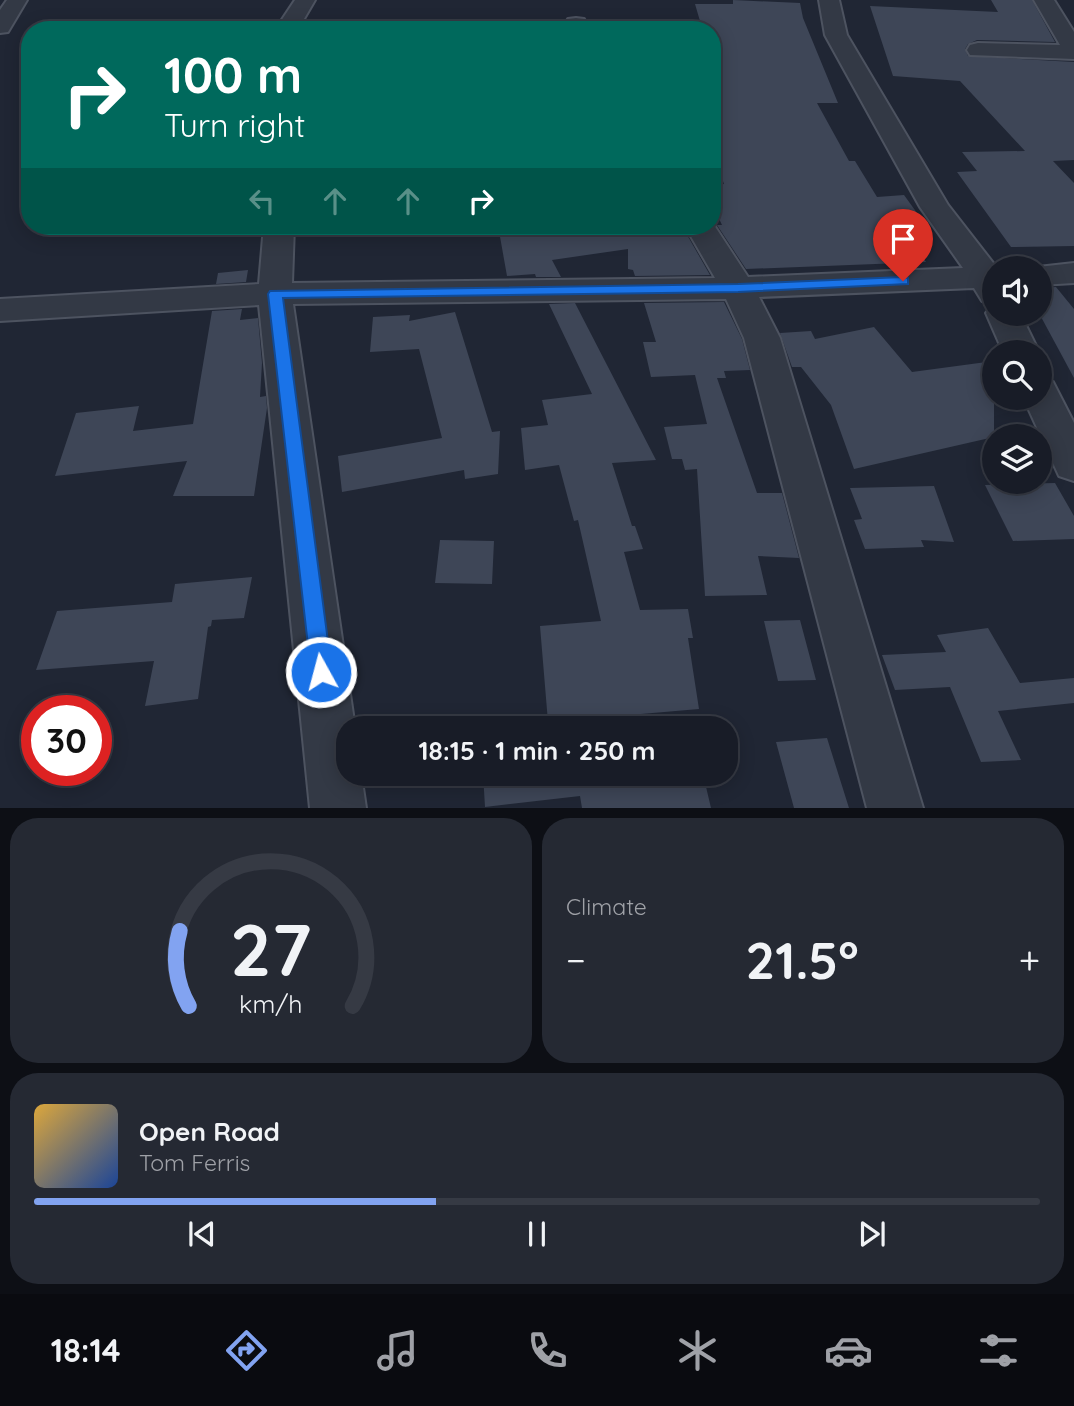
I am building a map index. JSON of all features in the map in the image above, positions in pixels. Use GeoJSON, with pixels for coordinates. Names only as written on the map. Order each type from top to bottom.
{"type":"FeatureCollection","features":[{"type":"Feature","properties":{"kind":"street"},"geometry":{"type":"LineString","coordinates":[[0,27],[17,0]]}},
{"type":"Feature","properties":{"kind":"street"},"geometry":{"type":"LineString","coordinates":[[292,21],[305,0]]}},
{"type":"Feature","properties":{"kind":"street"},"geometry":{"type":"LineString","coordinates":[[829,0],[836,36],[935,207],[982,271]]}},
{"type":"Feature","properties":{"kind":"street"},"geometry":{"type":"LineString","coordinates":[[1044,0],[1074,51]]}},
{"type":"Feature","properties":{"kind":"street"},"geometry":{"type":"LineString","coordinates":[[978,50],[1074,51]]}},
{"type":"Feature","properties":{"kind":"street"},"geometry":{"type":"LineString","coordinates":[[278,235],[275,294],[338,807]]}},
{"type":"Feature","properties":{"kind":"street"},"geometry":{"type":"LineString","coordinates":[[706,235],[738,288],[762,338],[895,807]]}},
{"type":"Feature","properties":{"kind":"street"},"geometry":{"type":"LineString","coordinates":[[1052,274],[1074,273]]}},
{"type":"Feature","properties":{"kind":"street"},"geometry":{"type":"LineString","coordinates":[[0,310],[275,294],[982,283]]}},
{"type":"Feature","properties":{"kind":"street"},"geometry":{"type":"LineString","coordinates":[[1048,410],[1074,465]]}},
{"type":"Feature","properties":{"kind":"building"},"geometry":{"type":"Polygon","coordinates":[[[733,0],[800,3],[803,18],[838,103],[817,103],[849,161],[855,161],[877,197],[904,195],[925,224],[902,225],[926,262],[746,269],[721,231],[721,184],[724,184],[721,176],[721,21],[700,21],[695,4],[733,4],[733,0]]]}},
{"type":"Feature","properties":{"kind":"building"},"geometry":{"type":"Polygon","coordinates":[[[991,0],[1032,0],[1055,42],[977,40],[968,44],[965,49],[968,56],[1074,62],[1074,160],[1053,161],[1074,183],[1074,246],[1011,247],[957,172],[977,171],[962,152],[1025,151],[960,81],[893,76],[870,6],[998,12],[991,0]]]}},
{"type":"Feature","properties":{"kind":"building"},"geometry":{"type":"Polygon","coordinates":[[[500,235],[687,235],[710,275],[635,276],[633,270],[628,269],[628,249],[552,260],[561,277],[536,277],[535,274],[507,276],[500,235]]]}},
{"type":"Feature","properties":{"kind":"building"},"geometry":{"type":"Polygon","coordinates":[[[248,270],[246,282],[216,284],[218,273],[248,270]]]}},
{"type":"Feature","properties":{"kind":"building"},"geometry":{"type":"Polygon","coordinates":[[[1052,287],[1056,287],[1074,309],[1074,378],[1046,326],[1052,326],[1052,287]]]}},
{"type":"Feature","properties":{"kind":"building"},"geometry":{"type":"Polygon","coordinates":[[[724,302],[742,339],[750,370],[724,371],[726,378],[717,378],[757,493],[782,493],[799,558],[758,556],[767,595],[705,596],[697,469],[685,470],[682,459],[672,459],[664,427],[707,424],[695,375],[651,377],[643,342],[656,342],[644,303],[724,302]]]}},
{"type":"Feature","properties":{"kind":"building"},"geometry":{"type":"Polygon","coordinates":[[[575,303],[656,460],[612,463],[632,526],[635,526],[643,549],[624,552],[640,610],[688,609],[693,638],[688,638],[699,709],[618,716],[548,716],[540,626],[601,621],[578,520],[574,521],[559,465],[525,470],[521,428],[548,425],[542,400],[592,394],[549,304],[575,303]]]}},
{"type":"Feature","properties":{"kind":"building"},"geometry":{"type":"Polygon","coordinates":[[[242,309],[240,320],[258,318],[262,363],[260,397],[266,396],[267,408],[254,496],[173,496],[187,461],[55,476],[76,413],[139,406],[133,431],[193,424],[212,311],[242,309]]]}},
{"type":"Feature","properties":{"kind":"building"},"geometry":{"type":"Polygon","coordinates":[[[455,312],[492,432],[500,431],[498,474],[465,479],[464,470],[342,492],[338,456],[442,438],[419,349],[370,352],[373,317],[410,315],[409,321],[455,312]]]}},
{"type":"Feature","properties":{"kind":"building"},"geometry":{"type":"Polygon","coordinates":[[[874,327],[912,372],[982,363],[982,410],[994,410],[994,424],[982,424],[982,440],[854,469],[831,405],[801,367],[792,367],[780,333],[811,331],[815,339],[874,327]]]}},
{"type":"Feature","properties":{"kind":"building"},"geometry":{"type":"Polygon","coordinates":[[[1052,483],[1055,483],[1074,516],[1074,539],[1013,541],[990,494],[1052,494],[1052,483]]]}},
{"type":"Feature","properties":{"kind":"building"},"geometry":{"type":"Polygon","coordinates":[[[934,486],[954,542],[921,540],[924,547],[865,549],[854,520],[862,519],[850,488],[934,486]]]}},
{"type":"Feature","properties":{"kind":"building"},"geometry":{"type":"Polygon","coordinates":[[[440,540],[494,541],[492,584],[435,583],[440,540]]]}},
{"type":"Feature","properties":{"kind":"building"},"geometry":{"type":"Polygon","coordinates":[[[252,577],[244,618],[212,620],[211,626],[208,627],[198,699],[145,706],[154,661],[36,670],[57,611],[172,602],[175,584],[252,577]]]}},
{"type":"Feature","properties":{"kind":"building"},"geometry":{"type":"Polygon","coordinates":[[[800,620],[816,680],[778,681],[764,621],[800,620]]]}},
{"type":"Feature","properties":{"kind":"building"},"geometry":{"type":"Polygon","coordinates":[[[988,628],[1020,683],[1074,678],[1074,703],[998,711],[1021,760],[981,762],[950,687],[895,690],[882,655],[946,652],[937,635],[988,628]]]}},
{"type":"Feature","properties":{"kind":"building"},"geometry":{"type":"Polygon","coordinates":[[[827,738],[849,808],[794,808],[776,742],[827,738]]]}},
{"type":"Feature","properties":{"kind":"building"},"geometry":{"type":"Polygon","coordinates":[[[484,786],[706,786],[711,808],[582,808],[580,796],[485,807],[484,786]]]}},
{"type":"Feature","properties":{"kind":"route"},"geometry":{"type":"LineString","coordinates":[[321,672],[275,294],[738,288],[903,281]]}}]}
